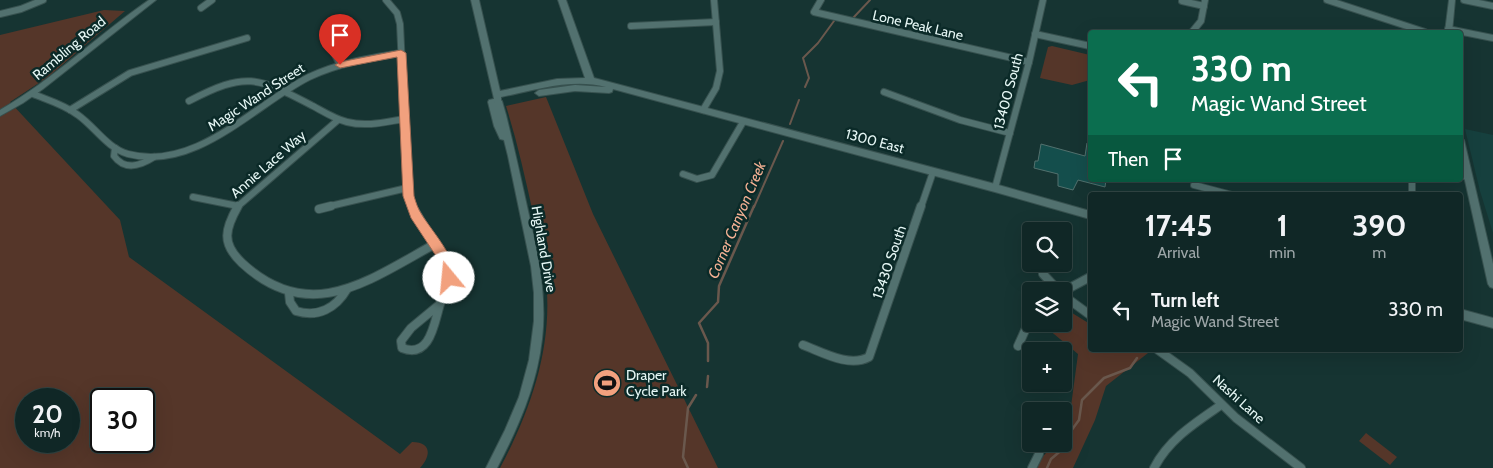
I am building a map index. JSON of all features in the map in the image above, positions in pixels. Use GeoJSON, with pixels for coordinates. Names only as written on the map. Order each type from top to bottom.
{"type":"FeatureCollection","features":[{"type":"Feature","properties":{"kind":"main road","name":"Highland Drive"},"geometry":{"type":"LineString","coordinates":[[475,0],[487,55],[485,70],[495,99]]}},
{"type":"Feature","properties":{"kind":"main road"},"geometry":{"type":"LineString","coordinates":[[562,0],[590,80],[588,85],[582,88]]}},
{"type":"Feature","properties":{"kind":"main road"},"geometry":{"type":"LineString","coordinates":[[487,55],[499,83],[503,87],[510,89],[538,86]]}},
{"type":"Feature","properties":{"kind":"main road","name":"1300 East"},"geometry":{"type":"LineString","coordinates":[[495,99],[538,86],[568,81],[590,80],[996,188],[1088,214]]}},
{"type":"Feature","properties":{"kind":"main road","name":"1300 East"},"geometry":{"type":"LineString","coordinates":[[495,99],[582,88],[638,96],[652,96]]}},
{"type":"Feature","properties":{"kind":"main road"},"geometry":{"type":"LineString","coordinates":[[1463,315],[1493,323]]}},
{"type":"Feature","properties":{"kind":"street"},"geometry":{"type":"LineString","coordinates":[[0,14],[21,9],[35,1],[43,0]]}},
{"type":"Feature","properties":{"kind":"street","name":"Rambling Road"},"geometry":{"type":"LineString","coordinates":[[0,113],[33,94],[61,74],[120,23],[153,0]]}},
{"type":"Feature","properties":{"kind":"street"},"geometry":{"type":"LineString","coordinates":[[201,8],[212,0]]}},
{"type":"Feature","properties":{"kind":"street"},"geometry":{"type":"LineString","coordinates":[[386,0],[394,8],[399,19],[407,188],[415,215],[448,264],[449,270],[448,287],[440,304],[437,321],[424,345],[410,352],[402,348],[401,341],[408,332],[440,304]]}},
{"type":"Feature","properties":{"kind":"street"},"geometry":{"type":"LineString","coordinates":[[703,110],[716,88],[720,71],[714,0]]}},
{"type":"Feature","properties":{"kind":"street","name":"Lone Peak Lane"},"geometry":{"type":"LineString","coordinates":[[821,0],[814,12],[1029,62]]}},
{"type":"Feature","properties":{"kind":"street","name":"13400 South"},"geometry":{"type":"LineString","coordinates":[[996,188],[1043,0]]}},
{"type":"Feature","properties":{"kind":"street"},"geometry":{"type":"LineString","coordinates":[[1327,0],[1419,30]]}},
{"type":"Feature","properties":{"kind":"street"},"geometry":{"type":"LineString","coordinates":[[1448,30],[1452,0]]}},
{"type":"Feature","properties":{"kind":"street"},"geometry":{"type":"LineString","coordinates":[[1464,0],[1493,6]]}},
{"type":"Feature","properties":{"kind":"street"},"geometry":{"type":"LineString","coordinates":[[1182,1],[1204,3],[1201,21],[1194,30]]}},
{"type":"Feature","properties":{"kind":"street"},"geometry":{"type":"LineString","coordinates":[[630,26],[716,22]]}},
{"type":"Feature","properties":{"kind":"street"},"geometry":{"type":"LineString","coordinates":[[1463,33],[1493,38]]}},
{"type":"Feature","properties":{"kind":"street"},"geometry":{"type":"LineString","coordinates":[[1035,34],[1088,46]]}},
{"type":"Feature","properties":{"kind":"street"},"geometry":{"type":"LineString","coordinates":[[326,36],[340,65]]}},
{"type":"Feature","properties":{"kind":"street"},"geometry":{"type":"LineString","coordinates":[[70,110],[130,73],[247,38]]}},
{"type":"Feature","properties":{"kind":"street","name":"Magic Wand Street"},"geometry":{"type":"LineString","coordinates":[[33,94],[82,117],[115,148],[131,154],[155,156],[184,151],[209,142],[231,130],[284,92],[309,77],[340,65],[401,53]]}},
{"type":"Feature","properties":{"kind":"street"},"geometry":{"type":"LineString","coordinates":[[188,101],[216,86],[242,80],[264,82],[338,120],[366,124],[404,119]]}},
{"type":"Feature","properties":{"kind":"street"},"geometry":{"type":"LineString","coordinates":[[884,92],[960,120],[1010,133]]}},
{"type":"Feature","properties":{"kind":"street","name":"Highland Drive"},"geometry":{"type":"LineString","coordinates":[[491,468],[513,425],[528,384],[535,356],[540,319],[537,272],[510,147],[498,126],[495,99]]}},
{"type":"Feature","properties":{"kind":"street","name":"Annie Lace Way"},"geometry":{"type":"LineString","coordinates":[[338,120],[238,206],[230,218],[226,232],[227,244],[232,254],[280,290],[312,296],[347,289],[435,244]]}},
{"type":"Feature","properties":{"kind":"street"},"geometry":{"type":"LineString","coordinates":[[683,174],[697,179],[712,175],[743,122]]}},
{"type":"Feature","properties":{"kind":"street","name":"Magic Wand Street"},"geometry":{"type":"LineString","coordinates":[[115,148],[114,156],[116,160],[127,166],[143,164],[155,156]]}},
{"type":"Feature","properties":{"kind":"street","name":"13430 South"},"geometry":{"type":"LineString","coordinates":[[803,345],[853,362],[867,360],[933,172]]}},
{"type":"Feature","properties":{"kind":"street"},"geometry":{"type":"LineString","coordinates":[[1464,176],[1493,284]]}},
{"type":"Feature","properties":{"kind":"street"},"geometry":{"type":"LineString","coordinates":[[1194,185],[1221,192]]}},
{"type":"Feature","properties":{"kind":"street"},"geometry":{"type":"LineString","coordinates":[[320,209],[407,188]]}},
{"type":"Feature","properties":{"kind":"street"},"geometry":{"type":"LineString","coordinates":[[193,197],[238,206]]}},
{"type":"Feature","properties":{"kind":"street"},"geometry":{"type":"LineString","coordinates":[[1043,274],[1051,282]]}},
{"type":"Feature","properties":{"kind":"street"},"geometry":{"type":"LineString","coordinates":[[1072,287],[1088,278]]}},
{"type":"Feature","properties":{"kind":"street","name":"Annie Lace Way"},"geometry":{"type":"LineString","coordinates":[[289,293],[290,302],[296,311],[313,314],[335,305],[347,289]]}},
{"type":"Feature","properties":{"kind":"street"},"geometry":{"type":"LineString","coordinates":[[1072,302],[1088,314]]}},
{"type":"Feature","properties":{"kind":"street"},"geometry":{"type":"LineString","coordinates":[[1018,346],[1024,332]]}},
{"type":"Feature","properties":{"kind":"street","name":"Nashi Lane"},"geometry":{"type":"LineString","coordinates":[[1161,352],[1190,373],[1221,405],[1301,468]]}},
{"type":"Feature","properties":{"kind":"street"},"geometry":{"type":"LineString","coordinates":[[1154,468],[1165,448],[1174,439],[1221,405]]}},
{"type":"Feature","properties":{"kind":"street"},"geometry":{"type":"LineString","coordinates":[[1032,468],[1039,454]]}},
{"type":"Feature","properties":{"kind":"shaded area"},"geometry":{"type":"Polygon","coordinates":[[[104,10],[125,11],[48,77],[10,102],[120,220],[129,257],[400,454],[412,442],[423,444],[428,454],[420,468],[0,468],[0,35],[104,10]]]}},
{"type":"Feature","properties":{"kind":"shaded area"},"geometry":{"type":"Polygon","coordinates":[[[1052,46],[1088,55],[1088,81],[1072,85],[1040,78],[1048,47],[1052,46]]]}},
{"type":"Feature","properties":{"kind":"shaded area"},"geometry":{"type":"Polygon","coordinates":[[[546,97],[593,214],[718,468],[500,468],[512,445],[531,398],[544,349],[547,323],[545,272],[521,159],[506,106],[546,97]]]}},
{"type":"Feature","properties":{"kind":"shaded area"},"geometry":{"type":"Polygon","coordinates":[[[1465,129],[1493,135],[1493,233],[1480,191],[1465,129]]]}},
{"type":"Feature","properties":{"kind":"shaded area"},"geometry":{"type":"Polygon","coordinates":[[[1072,313],[1088,323],[1088,352],[1148,353],[1106,386],[1095,420],[1073,468],[1036,468],[1048,452],[1072,452],[1072,402],[1078,354],[1072,349],[1072,342],[1064,342],[1052,332],[1072,332],[1072,313]]]}},
{"type":"Feature","properties":{"kind":"shaded area"},"geometry":{"type":"Polygon","coordinates":[[[1366,433],[1397,457],[1390,465],[1359,441],[1366,433]]]}},
{"type":"Feature","properties":{"kind":"building"},"geometry":{"type":"Polygon","coordinates":[[[1088,143],[1088,182],[1106,182],[1105,187],[1078,180],[1073,190],[1058,186],[1058,174],[1034,168],[1035,161],[1038,161],[1041,144],[1085,156],[1088,143]]]}},
{"type":"Feature","properties":{"kind":"waterway","name":"Corner Canyon Creek"},"geometry":{"type":"LineString","coordinates":[[853,18],[870,0]]}},
{"type":"Feature","properties":{"kind":"waterway","name":"Corner Canyon Creek"},"geometry":{"type":"LineString","coordinates":[[805,87],[809,78],[803,58],[818,43],[834,21]]}},
{"type":"Feature","properties":{"kind":"waterway","name":"Corner Canyon Creek"},"geometry":{"type":"LineString","coordinates":[[790,124],[799,100]]}},
{"type":"Feature","properties":{"kind":"waterway","name":"Corner Canyon Creek"},"geometry":{"type":"LineString","coordinates":[[754,207],[783,141]]}},
{"type":"Feature","properties":{"kind":"waterway","name":"Corner Canyon Creek"},"geometry":{"type":"LineString","coordinates":[[708,361],[708,343],[699,323],[718,302],[719,286],[754,206]]}},
{"type":"Feature","properties":{"kind":"waterway"},"geometry":{"type":"LineString","coordinates":[[1047,468],[1051,459],[1064,448],[1071,431],[1079,420],[1082,400],[1104,378],[1130,368],[1137,358]]}},
{"type":"Feature","properties":{"kind":"waterway","name":"Corner Canyon Creek"},"geometry":{"type":"LineString","coordinates":[[707,387],[708,376]]}},
{"type":"Feature","properties":{"kind":"waterway","name":"Corner Canyon Creek"},"geometry":{"type":"LineString","coordinates":[[688,468],[683,457],[688,408],[696,395]]}},
{"type":"Feature","properties":{"kind":"place","name":"Draper Cycle Park"},"geometry":{"type":"Point","coordinates":[607,383]}},
{"type":"Feature","properties":{"kind":"route"},"geometry":{"type":"LineString","coordinates":[[340,65],[401,53],[408,196],[415,215],[448,264],[449,278]]}}]}
